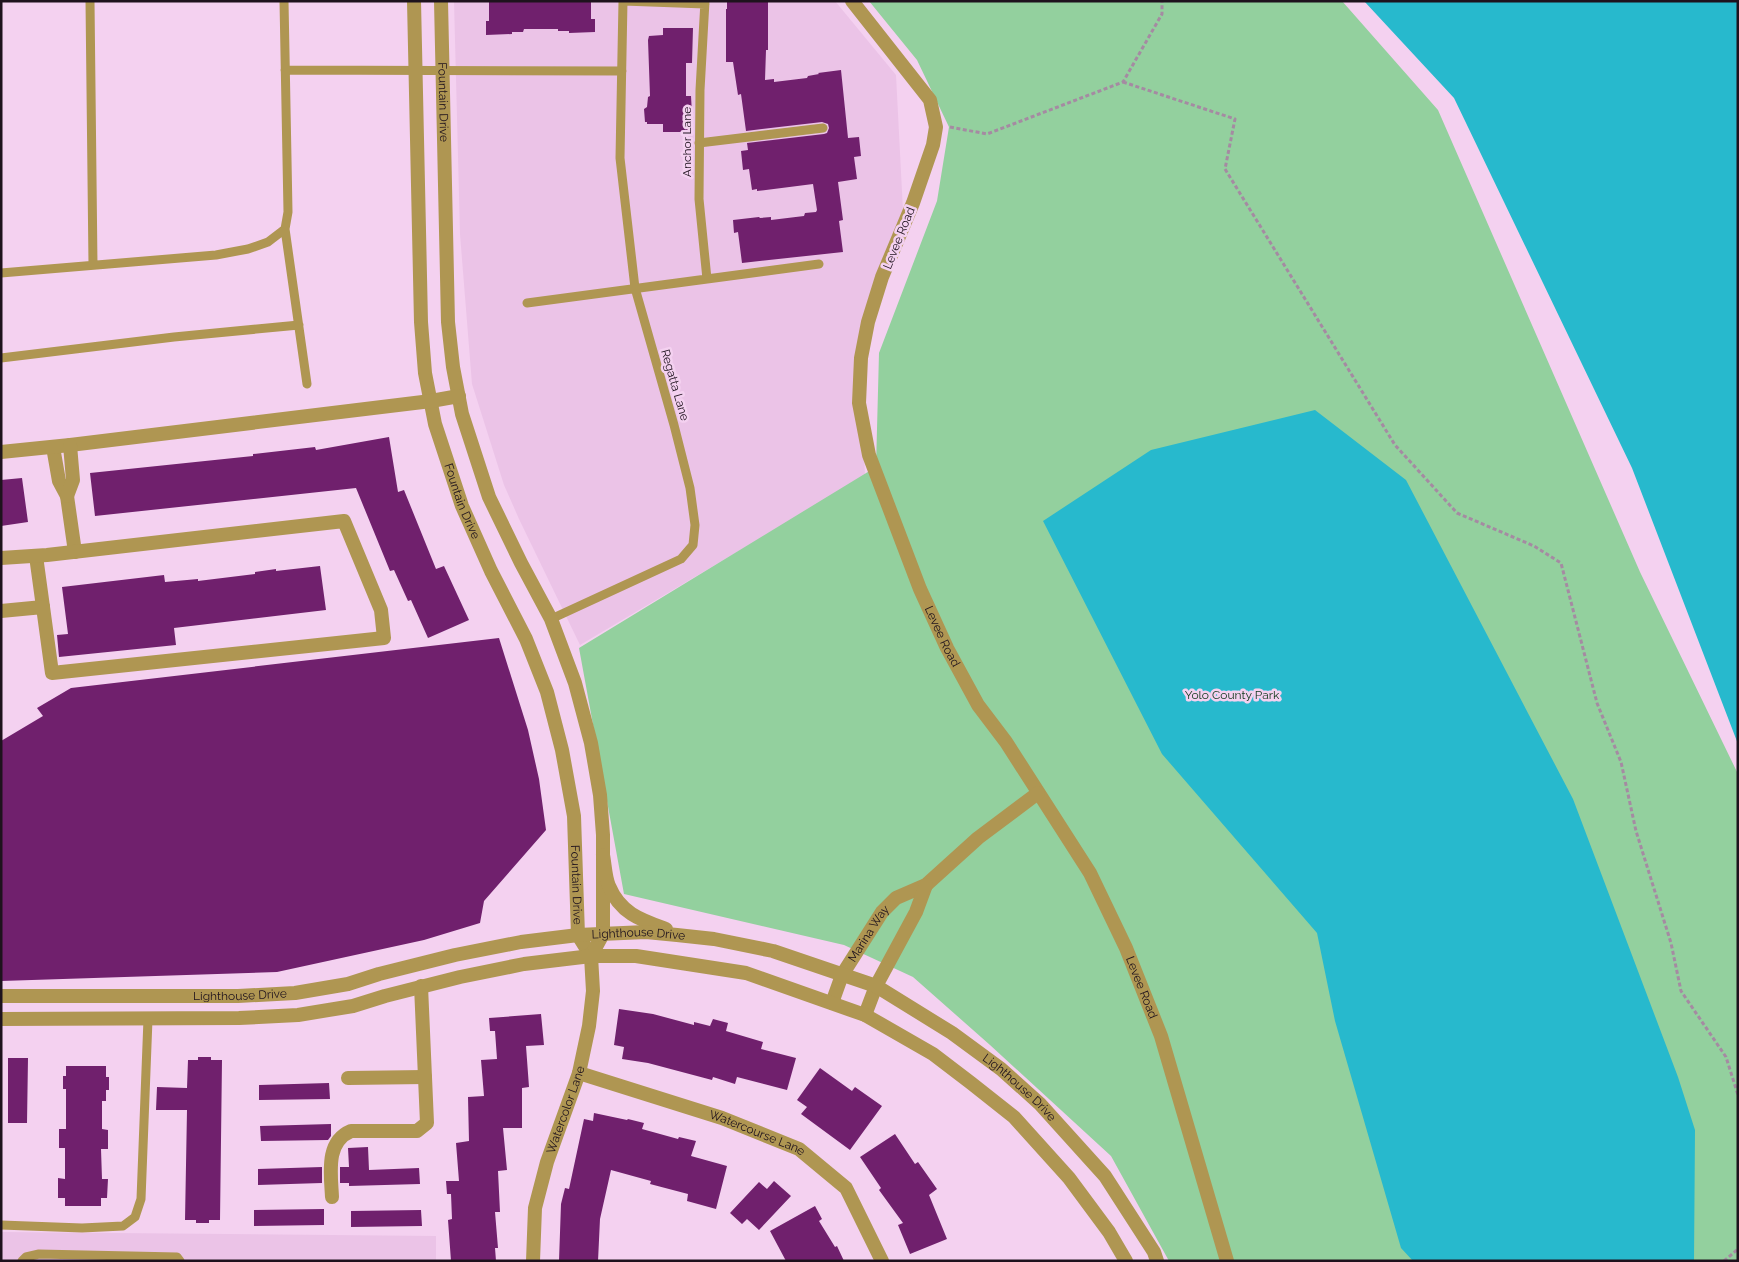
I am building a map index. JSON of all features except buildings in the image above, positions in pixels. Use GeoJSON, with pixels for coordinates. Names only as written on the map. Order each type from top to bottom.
{"type":"FeatureCollection","features":[{"type":"Feature","properties":{"kind":"street","name":"Fountain Drive"},"geometry":{"type":"LineString","coordinates":[[414,1],[421,322],[425,373],[436,424],[462,506],[526,639],[547,692],[562,750],[574,816],[578,935],[592,956],[603,934],[603,855],[600,795],[591,743],[575,683],[551,619],[489,497],[462,414],[453,368],[448,322],[441,1]]}},
{"type":"Feature","properties":{"kind":"street","name":"Levee Road"},"geometry":{"type":"LineString","coordinates":[[852,1],[930,100],[936,127],[933,145],[913,203],[882,278],[868,322],[861,358],[860,403],[869,456],[920,590],[939,631],[978,705],[1006,742],[1090,873],[1126,948],[1160,1036],[1227,1261]]}},
{"type":"Feature","properties":{"kind":"street"},"geometry":{"type":"LineString","coordinates":[[1,452],[431,401],[459,396]]}},
{"type":"Feature","properties":{"kind":"street"},"geometry":{"type":"LineString","coordinates":[[67,496],[73,480],[70,445]]}},
{"type":"Feature","properties":{"kind":"street"},"geometry":{"type":"LineString","coordinates":[[53,447],[59,481],[67,496],[75,552]]}},
{"type":"Feature","properties":{"kind":"street"},"geometry":{"type":"LineString","coordinates":[[1,558],[75,552],[344,521],[381,610],[384,638],[52,673],[36,556]]}},
{"type":"Feature","properties":{"kind":"street"},"geometry":{"type":"LineString","coordinates":[[1,611],[43,607]]}},
{"type":"Feature","properties":{"kind":"street","name":"Marina Way"},"geometry":{"type":"LineString","coordinates":[[832,1003],[842,975],[882,912],[896,898],[926,885],[978,838],[1038,793]]}},
{"type":"Feature","properties":{"kind":"street"},"geometry":{"type":"LineString","coordinates":[[603,855],[608,885],[620,905],[637,918],[683,935]]}},
{"type":"Feature","properties":{"kind":"street","name":"Marina Way"},"geometry":{"type":"LineString","coordinates":[[865,1015],[876,986],[916,912],[926,885]]}},
{"type":"Feature","properties":{"kind":"street","name":"Lighthouse Drive"},"geometry":{"type":"LineString","coordinates":[[1,996],[202,996],[295,993],[348,984],[379,974],[455,955],[521,942],[578,935],[646,932],[683,935],[714,939],[773,952],[876,986],[952,1033],[1001,1069],[1040,1104],[1105,1176],[1158,1261]]}},
{"type":"Feature","properties":{"kind":"street","name":"Lighthouse Drive"},"geometry":{"type":"LineString","coordinates":[[1,1019],[239,1018],[298,1015],[353,1006],[421,986],[524,964],[592,956],[636,956],[746,973],[865,1015],[933,1054],[1014,1117],[1069,1178],[1109,1232],[1126,1261]]}},
{"type":"Feature","properties":{"kind":"street","name":"Watercolor Lane"},"geometry":{"type":"LineString","coordinates":[[533,1261],[536,1208],[547,1162],[579,1073],[589,1026],[593,991],[592,956]]}},
{"type":"Feature","properties":{"kind":"street"},"geometry":{"type":"LineString","coordinates":[[332,1196],[332,1152],[342,1135],[351,1131],[417,1131],[427,1123],[421,986]]}},
{"type":"Feature","properties":{"kind":"street","name":"Watercourse Lane"},"geometry":{"type":"LineString","coordinates":[[579,1073],[722,1118],[799,1149],[846,1188],[882,1261]]}},
{"type":"Feature","properties":{"kind":"street"},"geometry":{"type":"LineString","coordinates":[[348,1078],[425,1077]]}},
{"type":"Feature","properties":{"kind":"lane"},"geometry":{"type":"LineString","coordinates":[[90,1],[93,265]]}},
{"type":"Feature","properties":{"kind":"lane"},"geometry":{"type":"LineString","coordinates":[[284,1],[288,212],[285,229],[307,384]]}},
{"type":"Feature","properties":{"kind":"lane","name":"Anchor Lane"},"geometry":{"type":"LineString","coordinates":[[623,1],[705,3],[700,90],[699,199],[707,279]]}},
{"type":"Feature","properties":{"kind":"lane","name":"Regatta Lane"},"geometry":{"type":"LineString","coordinates":[[551,619],[681,559],[693,545],[695,525],[690,488],[635,288],[620,158],[623,1]]}},
{"type":"Feature","properties":{"kind":"lane"},"geometry":{"type":"LineString","coordinates":[[285,70],[622,71]]}},
{"type":"Feature","properties":{"kind":"lane"},"geometry":{"type":"LineString","coordinates":[[699,143],[823,128]]}},
{"type":"Feature","properties":{"kind":"lane"},"geometry":{"type":"LineString","coordinates":[[1,273],[216,255],[248,249],[268,242],[285,229]]}},
{"type":"Feature","properties":{"kind":"lane"},"geometry":{"type":"LineString","coordinates":[[527,304],[819,264]]}},
{"type":"Feature","properties":{"kind":"lane"},"geometry":{"type":"LineString","coordinates":[[1,358],[299,325]]}},
{"type":"Feature","properties":{"kind":"lane"},"geometry":{"type":"LineString","coordinates":[[1,1225],[82,1228],[123,1226],[135,1217],[141,1199],[148,1019]]}},
{"type":"Feature","properties":{"kind":"lane"},"geometry":{"type":"LineString","coordinates":[[22,1261],[26,1257],[39,1254],[178,1257],[180,1261]]}},
{"type":"Feature","properties":{"kind":"path"},"geometry":{"type":"LineString","coordinates":[[1123,82],[1162,14],[1162,1]]}},
{"type":"Feature","properties":{"kind":"path"},"geometry":{"type":"LineString","coordinates":[[936,127],[954,127],[987,134],[1123,82],[1235,119],[1225,169],[1395,445],[1457,514],[1534,546],[1561,563],[1597,703],[1621,762],[1636,831],[1671,943],[1681,991],[1726,1057],[1738,1095]]}},
{"type":"Feature","properties":{"kind":"path"},"geometry":{"type":"LineString","coordinates":[[1724,1261],[1738,1249]]}},
{"type":"Feature","properties":{"kind":"shaded area"},"geometry":{"type":"Polygon","coordinates":[[[454,1],[835,1],[896,75],[903,211],[859,336],[865,476],[580,645],[504,485],[472,384],[460,234],[454,1]]]}},
{"type":"Feature","properties":{"kind":"shaded area"},"geometry":{"type":"Polygon","coordinates":[[[1,1232],[436,1236],[436,1261],[1,1261],[1,1232]]]}},
{"type":"Feature","properties":{"kind":"green space","name":"Yolo County Park"},"geometry":{"type":"Polygon","coordinates":[[[869,1],[1342,1],[1438,110],[1640,572],[1738,774],[1738,1261],[1169,1261],[1111,1156],[913,977],[844,945],[624,894],[579,648],[876,467],[879,353],[937,201],[949,127],[917,60],[869,1]]]}},
{"type":"Feature","properties":{"kind":"water"},"geometry":{"type":"Polygon","coordinates":[[[1364,1],[1738,1],[1738,744],[1632,468],[1454,98],[1364,1]]]}},
{"type":"Feature","properties":{"kind":"water"},"geometry":{"type":"Polygon","coordinates":[[[1315,410],[1406,480],[1573,799],[1678,1077],[1695,1130],[1694,1261],[1413,1261],[1401,1248],[1335,1021],[1317,933],[1162,754],[1043,521],[1151,450],[1315,410]]]}}]}
